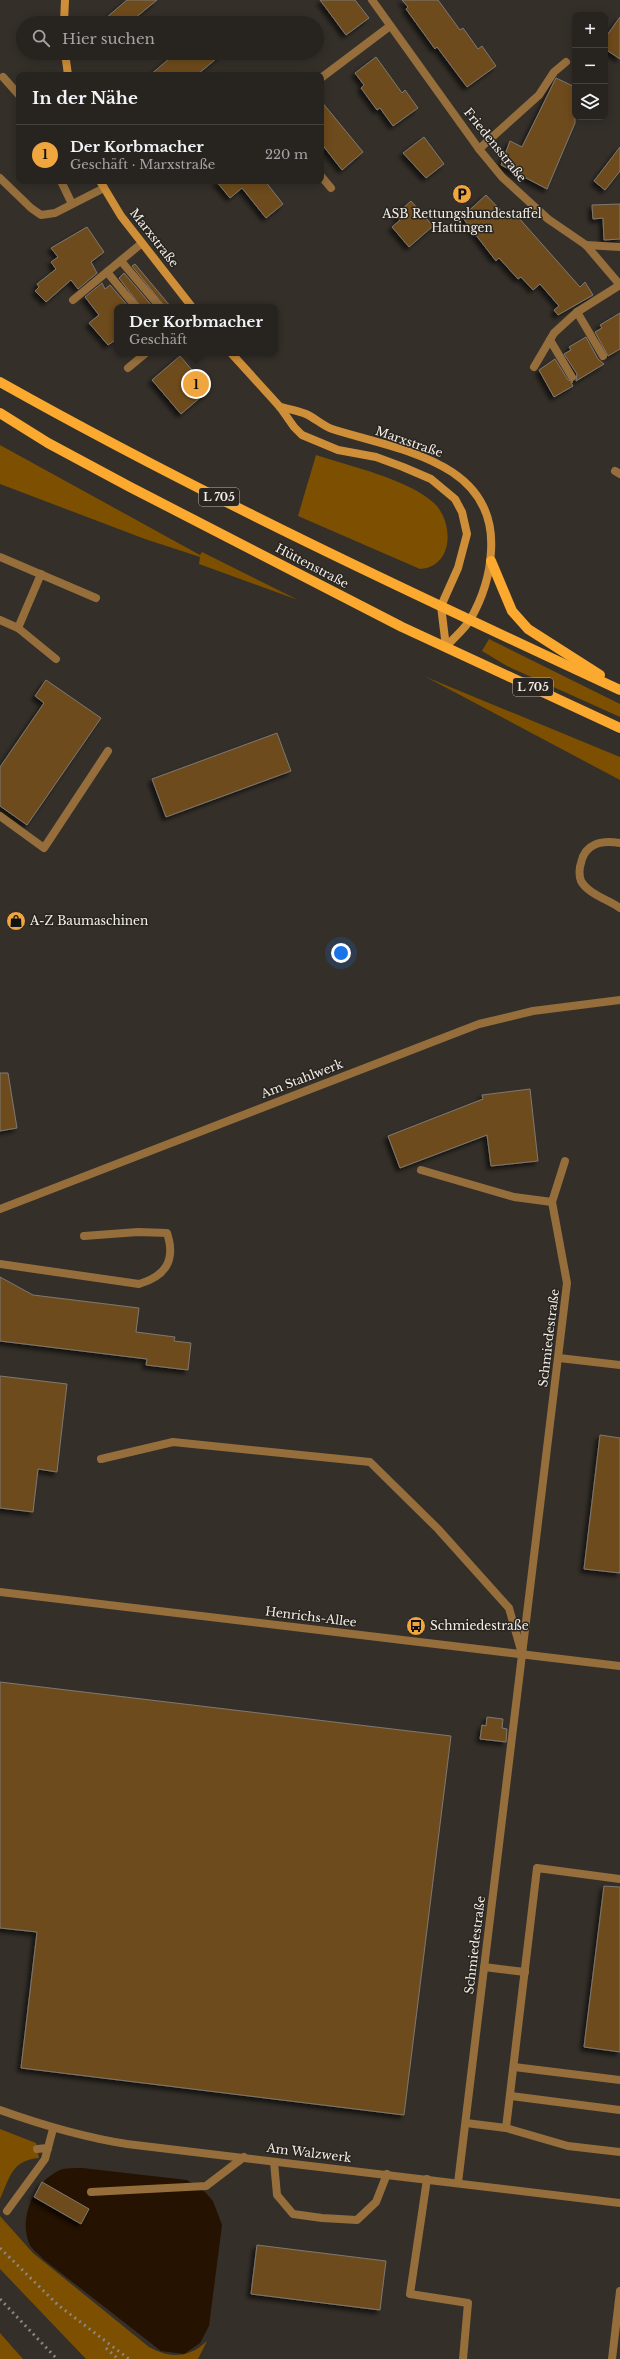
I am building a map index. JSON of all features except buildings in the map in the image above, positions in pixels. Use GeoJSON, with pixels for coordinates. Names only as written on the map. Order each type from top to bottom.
{"type":"FeatureCollection","features":[{"type":"Feature","properties":{"kind":"main road","name":"Hüttenstraße"},"geometry":{"type":"LineString","coordinates":[[0,382],[87,430],[313,544],[470,620],[620,689]]}},
{"type":"Feature","properties":{"kind":"main road","name":"Hüttenstraße"},"geometry":{"type":"LineString","coordinates":[[0,413],[48,443],[130,487],[402,627],[620,728]]}},
{"type":"Feature","properties":{"kind":"main road","name":"L 705"},"geometry":{"type":"LineString","coordinates":[[491,561],[512,611],[528,629],[620,689]]}},
{"type":"Feature","properties":{"kind":"street"},"geometry":{"type":"LineString","coordinates":[[64,16],[65,0]]}},
{"type":"Feature","properties":{"kind":"street","name":"Friedensstraße"},"geometry":{"type":"LineString","coordinates":[[372,0],[479,149],[526,201],[586,245],[620,285]]}},
{"type":"Feature","properties":{"kind":"street"},"geometry":{"type":"LineString","coordinates":[[324,76],[390,26]]}},
{"type":"Feature","properties":{"kind":"street"},"geometry":{"type":"LineString","coordinates":[[66,60],[68,72]]}},
{"type":"Feature","properties":{"kind":"street"},"geometry":{"type":"LineString","coordinates":[[479,149],[539,95],[554,72],[566,62]]}},
{"type":"Feature","properties":{"kind":"street"},"geometry":{"type":"LineString","coordinates":[[2,76],[16,92]]}},
{"type":"Feature","properties":{"kind":"street"},"geometry":{"type":"LineString","coordinates":[[0,178],[31,208],[41,215],[55,213],[102,185]]}},
{"type":"Feature","properties":{"kind":"street"},"geometry":{"type":"LineString","coordinates":[[324,180],[331,188]]}},
{"type":"Feature","properties":{"kind":"street"},"geometry":{"type":"LineString","coordinates":[[62,184],[72,204]]}},
{"type":"Feature","properties":{"kind":"street","name":"Marxstraße"},"geometry":{"type":"LineString","coordinates":[[102,185],[142,243],[190,304]]}},
{"type":"Feature","properties":{"kind":"street"},"geometry":{"type":"LineString","coordinates":[[73,300],[142,243]]}},
{"type":"Feature","properties":{"kind":"street"},"geometry":{"type":"LineString","coordinates":[[586,245],[620,247]]}},
{"type":"Feature","properties":{"kind":"street"},"geometry":{"type":"LineString","coordinates":[[121,261],[157,304]]}},
{"type":"Feature","properties":{"kind":"street"},"geometry":{"type":"LineString","coordinates":[[107,272],[134,304]]}},
{"type":"Feature","properties":{"kind":"street"},"geometry":{"type":"LineString","coordinates":[[534,367],[550,340],[577,312],[620,285]]}},
{"type":"Feature","properties":{"kind":"street"},"geometry":{"type":"LineString","coordinates":[[577,312],[603,356]]}},
{"type":"Feature","properties":{"kind":"street"},"geometry":{"type":"LineString","coordinates":[[550,340],[572,377]]}},
{"type":"Feature","properties":{"kind":"street"},"geometry":{"type":"LineString","coordinates":[[128,368],[142,356]]}},
{"type":"Feature","properties":{"kind":"street","name":"Marxstraße"},"geometry":{"type":"LineString","coordinates":[[234,356],[280,407],[302,435],[338,450],[376,457],[403,466],[431,479],[455,499],[462,512],[466,534],[458,568],[441,606]]}},
{"type":"Feature","properties":{"kind":"street","name":"Marxstraße"},"geometry":{"type":"LineString","coordinates":[[280,407],[307,415],[329,428],[432,460],[459,475],[476,492],[487,512],[492,534],[490,570],[470,620],[446,647]]}},
{"type":"Feature","properties":{"kind":"street"},"geometry":{"type":"LineString","coordinates":[[0,557],[96,598]]}},
{"type":"Feature","properties":{"kind":"street"},"geometry":{"type":"LineString","coordinates":[[18,628],[41,574]]}},
{"type":"Feature","properties":{"kind":"street"},"geometry":{"type":"LineString","coordinates":[[441,606],[446,647]]}},
{"type":"Feature","properties":{"kind":"street"},"geometry":{"type":"LineString","coordinates":[[0,620],[18,628],[56,659]]}},
{"type":"Feature","properties":{"kind":"street"},"geometry":{"type":"LineString","coordinates":[[0,816],[44,848],[108,751]]}},
{"type":"Feature","properties":{"kind":"street"},"geometry":{"type":"LineString","coordinates":[[620,843],[609,841],[593,845],[582,854],[579,868],[581,881],[588,889],[620,908]]}},
{"type":"Feature","properties":{"kind":"street","name":"Am Stahlwerk"},"geometry":{"type":"LineString","coordinates":[[0,1209],[479,1024],[533,1010],[620,1000]]}},
{"type":"Feature","properties":{"kind":"street"},"geometry":{"type":"LineString","coordinates":[[421,1170],[514,1197],[552,1202],[565,1161]]}},
{"type":"Feature","properties":{"kind":"street","name":"Schmiedestraße"},"geometry":{"type":"LineString","coordinates":[[458,2183],[567,1283],[552,1202]]}},
{"type":"Feature","properties":{"kind":"street"},"geometry":{"type":"LineString","coordinates":[[0,1264],[140,1284],[156,1279],[167,1266],[171,1245],[167,1233],[138,1232],[84,1236]]}},
{"type":"Feature","properties":{"kind":"street"},"geometry":{"type":"LineString","coordinates":[[559,1358],[620,1365]]}},
{"type":"Feature","properties":{"kind":"street"},"geometry":{"type":"LineString","coordinates":[[101,1459],[173,1442],[370,1462],[438,1529],[509,1608],[522,1654]]}},
{"type":"Feature","properties":{"kind":"street","name":"Henrichs-Allee"},"geometry":{"type":"LineString","coordinates":[[0,1592],[620,1666]]}},
{"type":"Feature","properties":{"kind":"street"},"geometry":{"type":"LineString","coordinates":[[506,2128],[537,1868],[620,1879]]}},
{"type":"Feature","properties":{"kind":"street"},"geometry":{"type":"LineString","coordinates":[[484,1967],[525,1972]]}},
{"type":"Feature","properties":{"kind":"street"},"geometry":{"type":"LineString","coordinates":[[514,2067],[620,2080]]}},
{"type":"Feature","properties":{"kind":"street"},"geometry":{"type":"LineString","coordinates":[[510,2096],[620,2110]]}},
{"type":"Feature","properties":{"kind":"street","name":"Am Walzwerk"},"geometry":{"type":"LineString","coordinates":[[0,2110],[54,2129],[90,2138],[127,2144],[620,2203]]}},
{"type":"Feature","properties":{"kind":"street"},"geometry":{"type":"LineString","coordinates":[[466,2123],[506,2128],[568,2146],[620,2152]]}},
{"type":"Feature","properties":{"kind":"street"},"geometry":{"type":"LineString","coordinates":[[7,2211],[45,2159],[54,2129]]}},
{"type":"Feature","properties":{"kind":"street"},"geometry":{"type":"LineString","coordinates":[[37,2149],[48,2148]]}},
{"type":"Feature","properties":{"kind":"street"},"geometry":{"type":"LineString","coordinates":[[91,2192],[206,2186],[244,2157]]}},
{"type":"Feature","properties":{"kind":"street"},"geometry":{"type":"LineString","coordinates":[[274,2162],[277,2195],[293,2214],[322,2218],[357,2220],[376,2202],[387,2174]]}},
{"type":"Feature","properties":{"kind":"street"},"geometry":{"type":"LineString","coordinates":[[426,2179],[410,2294],[468,2303],[462,2359]]}},
{"type":"Feature","properties":{"kind":"street"},"geometry":{"type":"LineString","coordinates":[[612,2359],[618,2335],[620,2291]]}},
{"type":"Feature","properties":{"kind":"shaded area"},"geometry":{"type":"Polygon","coordinates":[[[0,445],[200,555],[202,552],[298,600],[199,564],[200,557],[145,539],[0,484],[0,445]]]}},
{"type":"Feature","properties":{"kind":"shaded area"},"geometry":{"type":"Polygon","coordinates":[[[316,455],[394,480],[423,494],[434,503],[441,511],[447,532],[445,552],[439,561],[431,566],[420,569],[298,516],[316,455]]]}},
{"type":"Feature","properties":{"kind":"shaded area"},"geometry":{"type":"Polygon","coordinates":[[[489,639],[620,704],[620,717],[507,666],[482,651],[489,639]]]}},
{"type":"Feature","properties":{"kind":"shaded area"},"geometry":{"type":"Polygon","coordinates":[[[426,677],[620,757],[620,780],[426,677]]]}},
{"type":"Feature","properties":{"kind":"shaded area"},"geometry":{"type":"Polygon","coordinates":[[[0,2129],[36,2143],[39,2158],[30,2159],[17,2166],[13,2171],[0,2199],[0,2129]]]}},
{"type":"Feature","properties":{"kind":"shaded area"},"geometry":{"type":"Polygon","coordinates":[[[82,2168],[187,2180],[205,2192],[213,2201],[222,2225],[209,2326],[200,2343],[184,2354],[161,2351],[43,2259],[30,2245],[26,2233],[26,2222],[28,2211],[37,2190],[53,2174],[63,2169],[82,2168]]]}},
{"type":"Feature","properties":{"kind":"shaded area"},"geometry":{"type":"Polygon","coordinates":[[[0,2216],[33,2253],[149,2347],[165,2354],[180,2355],[193,2351],[207,2341],[198,2359],[86,2359],[0,2269],[0,2216]]]}},
{"type":"Feature","properties":{"kind":"shaded area"},"geometry":{"type":"Polygon","coordinates":[[[0,2333],[23,2359],[0,2359],[0,2333]]]}},
{"type":"Feature","properties":{"kind":"railway"},"geometry":{"type":"LineString","coordinates":[[0,2248],[58,2305],[129,2359]]}},
{"type":"Feature","properties":{"kind":"railway"},"geometry":{"type":"LineString","coordinates":[[0,2299],[57,2359]]}},
{"type":"Feature","properties":{"kind":"railway"},"geometry":{"type":"LineString","coordinates":[[106,2348],[118,2359]]}},
{"type":"Feature","properties":{"kind":"place","name":"ASB Rettungshundestaffel Hattingen"},"geometry":{"type":"Point","coordinates":[462,194]}},
{"type":"Feature","properties":{"kind":"place","name":"Der Korbmacher"},"geometry":{"type":"Point","coordinates":[196,384]}},
{"type":"Feature","properties":{"kind":"place","name":"A-Z Baumaschinen"},"geometry":{"type":"Point","coordinates":[16,921]}},
{"type":"Feature","properties":{"kind":"place","name":"Schmiedestraße"},"geometry":{"type":"Point","coordinates":[416,1626]}}]}
